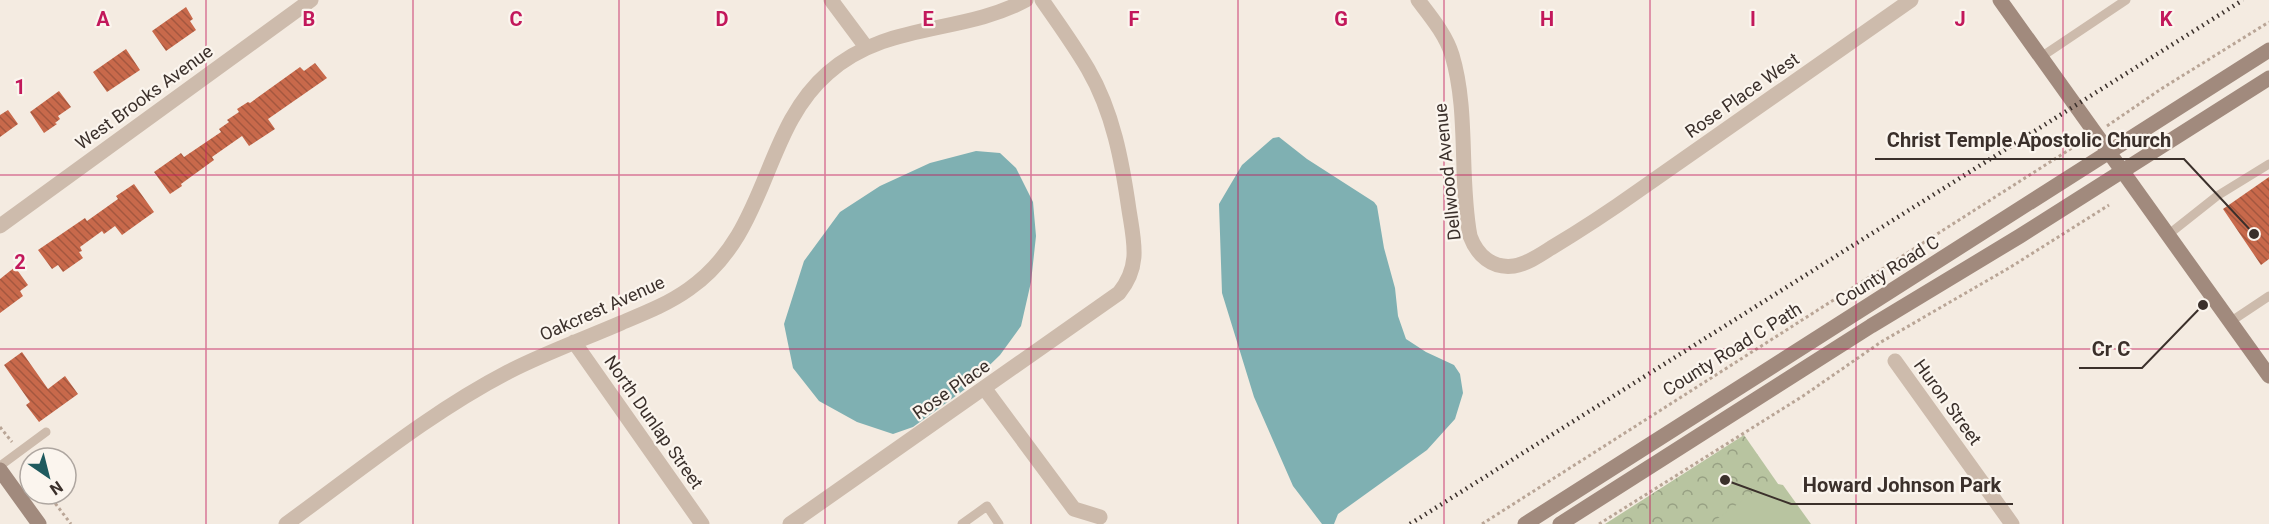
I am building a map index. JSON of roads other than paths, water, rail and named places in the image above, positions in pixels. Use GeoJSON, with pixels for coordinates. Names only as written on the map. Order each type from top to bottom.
{"type":"FeatureCollection","features":[{"type":"Feature","properties":{"kind":"main road"},"geometry":{"type":"LineString","coordinates":[[2000,0],[2269,376]]}},
{"type":"Feature","properties":{"kind":"main road","name":"County Road C"},"geometry":{"type":"LineString","coordinates":[[1525,524],[2269,50]]}},
{"type":"Feature","properties":{"kind":"main road","name":"County Road C"},"geometry":{"type":"LineString","coordinates":[[1560,524],[1871,326],[2269,78]]}},
{"type":"Feature","properties":{"kind":"main road"},"geometry":{"type":"LineString","coordinates":[[0,470],[39,524]]}},
{"type":"Feature","properties":{"kind":"street","name":"West Brooks Avenue"},"geometry":{"type":"LineString","coordinates":[[0,226],[292,6],[311,0]]}},
{"type":"Feature","properties":{"kind":"street"},"geometry":{"type":"LineString","coordinates":[[831,0],[866,48]]}},
{"type":"Feature","properties":{"kind":"street","name":"Oakcrest Avenue"},"geometry":{"type":"LineString","coordinates":[[286,524],[470,393],[510,371],[667,303],[690,288],[727,253],[742,231],[796,111],[827,74],[866,48],[892,37],[990,15],[1026,0]]}},
{"type":"Feature","properties":{"kind":"street","name":"Rose Place"},"geometry":{"type":"LineString","coordinates":[[790,524],[1119,293],[1129,280],[1136,254],[1116,138],[1105,104],[1089,70],[1042,0]]}},
{"type":"Feature","properties":{"kind":"street","name":"Dellwood Avenue"},"geometry":{"type":"LineString","coordinates":[[1418,0],[1437,26],[1452,54],[1459,92],[1469,231],[1474,247],[1493,264],[1505,267],[1517,266],[1595,221]]}},
{"type":"Feature","properties":{"kind":"street","name":"Rose Place West"},"geometry":{"type":"LineString","coordinates":[[1595,221],[1911,0]]}},
{"type":"Feature","properties":{"kind":"street","name":"North Dunlap Street"},"geometry":{"type":"LineString","coordinates":[[574,342],[702,524]]}},
{"type":"Feature","properties":{"kind":"street","name":"Huron Street"},"geometry":{"type":"LineString","coordinates":[[1895,361],[2012,524]]}},
{"type":"Feature","properties":{"kind":"street"},"geometry":{"type":"LineString","coordinates":[[985,389],[1074,509],[1100,517]]}},
{"type":"Feature","properties":{"kind":"lane"},"geometry":{"type":"LineString","coordinates":[[2041,57],[2126,0]]}},
{"type":"Feature","properties":{"kind":"lane"},"geometry":{"type":"LineString","coordinates":[[2169,234],[2217,196],[2269,164]]}},
{"type":"Feature","properties":{"kind":"lane"},"geometry":{"type":"LineString","coordinates":[[2230,322],[2269,296]]}},
{"type":"Feature","properties":{"kind":"lane"},"geometry":{"type":"LineString","coordinates":[[0,465],[46,432]]}},
{"type":"Feature","properties":{"kind":"lane"},"geometry":{"type":"LineString","coordinates":[[962,524],[987,506],[999,524]]}},
{"type":"Feature","properties":{"kind":"water"},"geometry":{"type":"Polygon","coordinates":[[[1279,137],[1307,159],[1377,206],[1384,248],[1395,288],[1398,316],[1406,339],[1426,352],[1454,365],[1460,374],[1463,393],[1455,419],[1427,450],[1338,514],[1334,524],[1322,524],[1293,486],[1254,397],[1222,293],[1219,204],[1242,165],[1273,138],[1279,137]]]}},
{"type":"Feature","properties":{"kind":"water"},"geometry":{"type":"Polygon","coordinates":[[[976,151],[1000,153],[1016,168],[1033,202],[1036,236],[1031,282],[1021,326],[1000,355],[964,390],[913,427],[893,434],[857,422],[819,401],[793,368],[784,324],[804,261],[840,212],[880,186],[930,163],[976,151]]]}},
{"type":"Feature","properties":{"kind":"railway"},"geometry":{"type":"LineString","coordinates":[[1410,524],[2243,0]]}},
{"type":"Feature","properties":{"kind":"place","name":"Christ Temple Apostolic Church"},"geometry":{"type":"Point","coordinates":[2254,234]}},
{"type":"Feature","properties":{"kind":"place","name":"Cr C"},"geometry":{"type":"Point","coordinates":[2203,305]}},
{"type":"Feature","properties":{"kind":"place","name":"Howard Johnson Park"},"geometry":{"type":"Point","coordinates":[1725,480]}}]}
